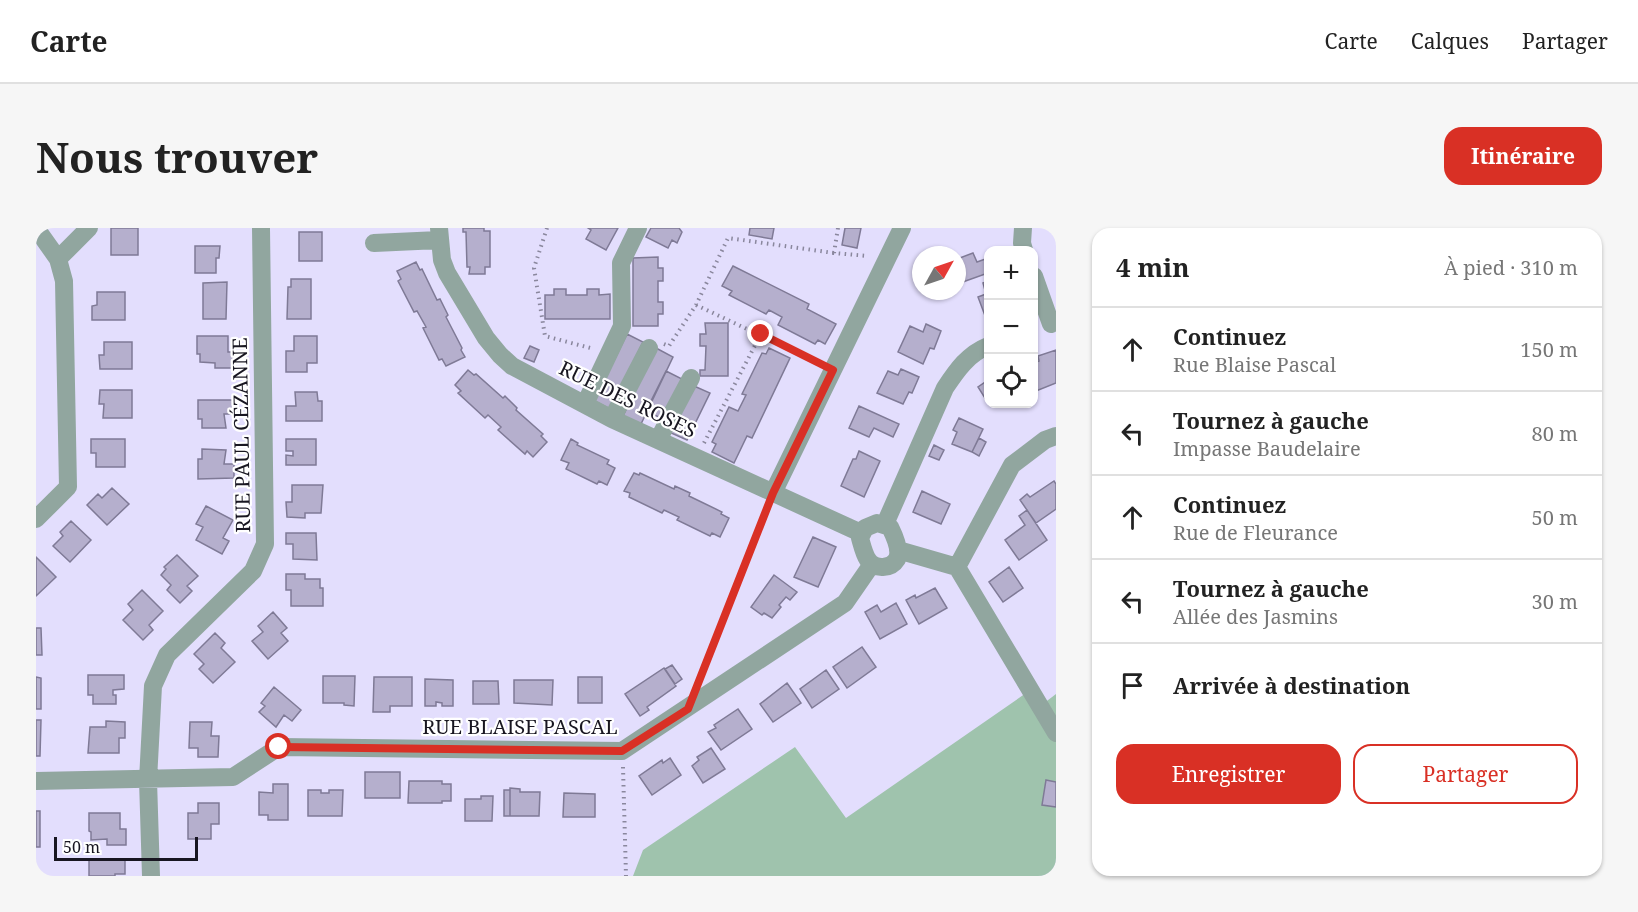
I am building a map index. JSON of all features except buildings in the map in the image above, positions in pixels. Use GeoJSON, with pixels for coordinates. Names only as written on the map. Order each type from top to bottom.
{"type":"FeatureCollection","features":[{"type":"Feature","properties":{"kind":"street"},"geometry":{"type":"LineString","coordinates":[[36,228],[58,259],[64,281],[68,487],[36,519]]}},
{"type":"Feature","properties":{"kind":"street"},"geometry":{"type":"LineString","coordinates":[[58,259],[89,228]]}},
{"type":"Feature","properties":{"kind":"street","name":"RUE PAUL CÉZANNE"},"geometry":{"type":"LineString","coordinates":[[151,876],[148,780],[153,686],[167,655],[253,571],[264,544],[261,228]]}},
{"type":"Feature","properties":{"kind":"street"},"geometry":{"type":"LineString","coordinates":[[585,404],[622,326],[621,263],[638,228]]}},
{"type":"Feature","properties":{"kind":"street"},"geometry":{"type":"LineString","coordinates":[[773,493],[902,228]]}},
{"type":"Feature","properties":{"kind":"street"},"geometry":{"type":"LineString","coordinates":[[1023,228],[1023,246]]}},
{"type":"Feature","properties":{"kind":"street","name":"RUE DES ROSES"},"geometry":{"type":"LineString","coordinates":[[374,243],[439,234],[442,260],[447,273],[486,338],[512,366],[612,419],[861,533]]}},
{"type":"Feature","properties":{"kind":"street"},"geometry":{"type":"LineString","coordinates":[[1038,291],[1047,325]]}},
{"type":"Feature","properties":{"kind":"street"},"geometry":{"type":"LineString","coordinates":[[612,419],[654,345]]}},
{"type":"Feature","properties":{"kind":"street"},"geometry":{"type":"LineString","coordinates":[[885,524],[945,388],[969,357],[984,348]]}},
{"type":"Feature","properties":{"kind":"street"},"geometry":{"type":"LineString","coordinates":[[658,440],[691,378]]}},
{"type":"Feature","properties":{"kind":"street"},"geometry":{"type":"LineString","coordinates":[[957,567],[1012,465],[1045,440],[1056,436]]}},
{"type":"Feature","properties":{"kind":"street"},"geometry":{"type":"LineString","coordinates":[[871,524],[885,524],[890,527],[894,536],[898,550],[897,558],[890,565],[877,567],[872,564],[861,545],[861,533],[871,524]]}},
{"type":"Feature","properties":{"kind":"street"},"geometry":{"type":"LineString","coordinates":[[898,550],[957,567],[1056,733]]}},
{"type":"Feature","properties":{"kind":"street","name":"RUE BLAISE PASCAL"},"geometry":{"type":"LineString","coordinates":[[36,781],[233,777],[279,747],[622,751],[845,603],[872,564]]}},
{"type":"Feature","properties":{"kind":"path"},"geometry":{"type":"LineString","coordinates":[[547,228],[534,268],[545,336],[609,352]]}},
{"type":"Feature","properties":{"kind":"path"},"geometry":{"type":"LineString","coordinates":[[834,253],[838,228]]}},
{"type":"Feature","properties":{"kind":"path"},"geometry":{"type":"LineString","coordinates":[[654,345],[669,346],[696,305],[728,238],[888,258]]}},
{"type":"Feature","properties":{"kind":"path"},"geometry":{"type":"LineString","coordinates":[[696,305],[833,370]]}},
{"type":"Feature","properties":{"kind":"path"},"geometry":{"type":"LineString","coordinates":[[697,457],[761,334]]}},
{"type":"Feature","properties":{"kind":"path"},"geometry":{"type":"LineString","coordinates":[[700,676],[773,493]]}},
{"type":"Feature","properties":{"kind":"path"},"geometry":{"type":"LineString","coordinates":[[622,751],[626,876]]}},
{"type":"Feature","properties":{"kind":"green space"},"geometry":{"type":"Polygon","coordinates":[[[1029,691],[1039,707],[1056,694],[1056,876],[633,876],[643,850],[795,747],[846,818],[1029,691]]]}},
{"type":"Feature","properties":{"kind":"route"},"geometry":{"type":"LineString","coordinates":[[279,747],[622,751],[688,709],[773,493],[833,370],[761,334]]}}]}
